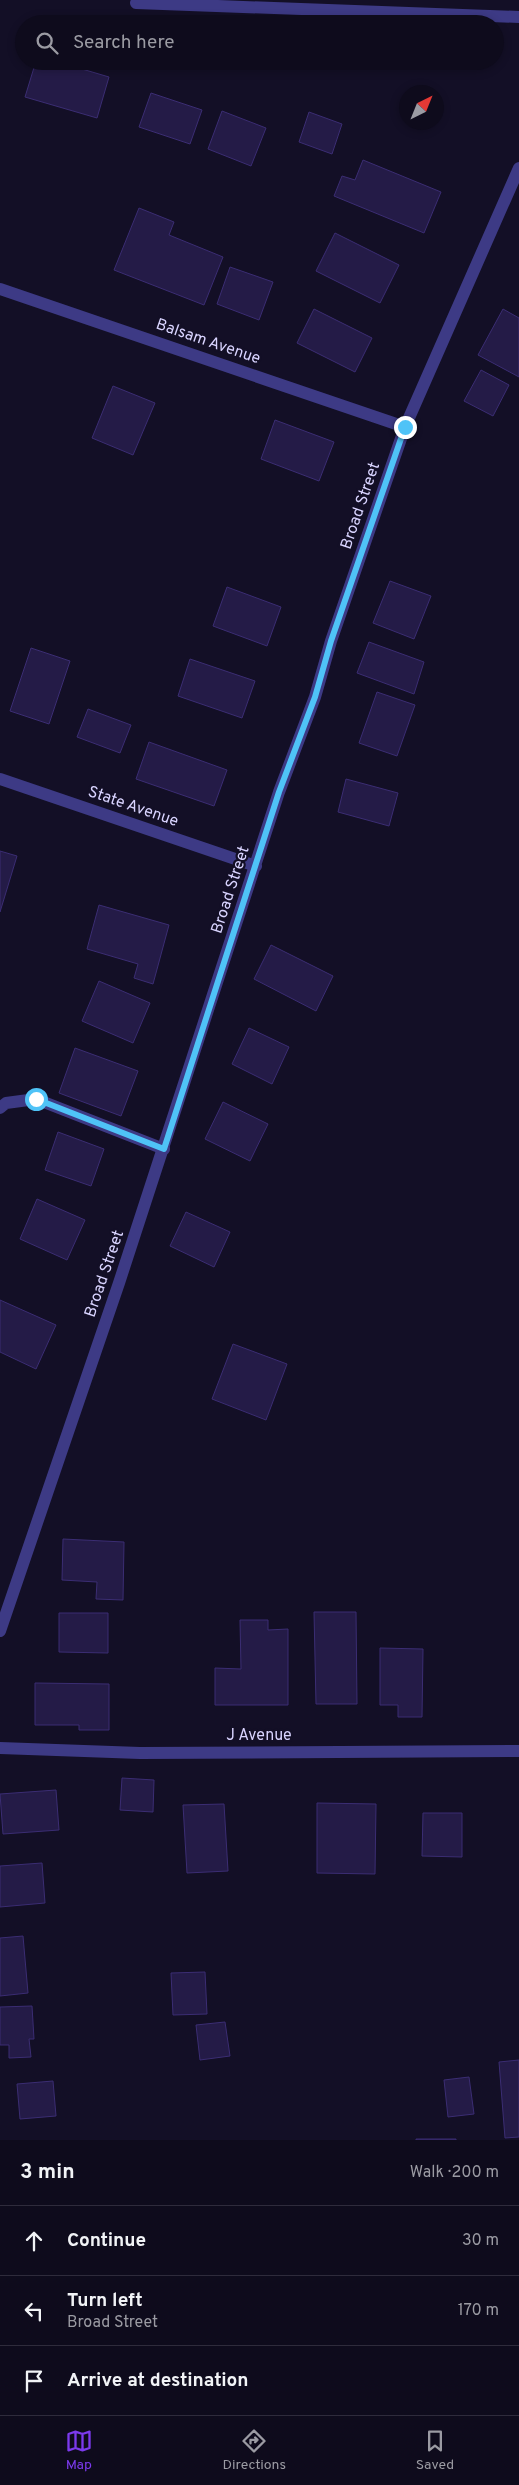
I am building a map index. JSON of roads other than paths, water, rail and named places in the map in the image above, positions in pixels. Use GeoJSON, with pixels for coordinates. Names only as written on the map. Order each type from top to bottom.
{"type":"FeatureCollection","features":[{"type":"Feature","properties":{"kind":"street"},"geometry":{"type":"LineString","coordinates":[[136,3],[464,15]]}},
{"type":"Feature","properties":{"kind":"street"},"geometry":{"type":"LineString","coordinates":[[504,16],[519,17]]}},
{"type":"Feature","properties":{"kind":"street","name":"Broad Street"},"geometry":{"type":"LineString","coordinates":[[0,1631],[164,1149],[279,792],[315,697],[331,641],[405,427],[519,168]]}},
{"type":"Feature","properties":{"kind":"street","name":"Balsam Avenue"},"geometry":{"type":"LineString","coordinates":[[0,289],[405,427]]}},
{"type":"Feature","properties":{"kind":"street","name":"State Avenue"},"geometry":{"type":"LineString","coordinates":[[0,779],[256,866]]}},
{"type":"Feature","properties":{"kind":"street"},"geometry":{"type":"LineString","coordinates":[[0,1108],[6,1103],[36,1099],[164,1149]]}},
{"type":"Feature","properties":{"kind":"street","name":"J Avenue"},"geometry":{"type":"LineString","coordinates":[[0,1748],[140,1753],[519,1751]]}}]}
